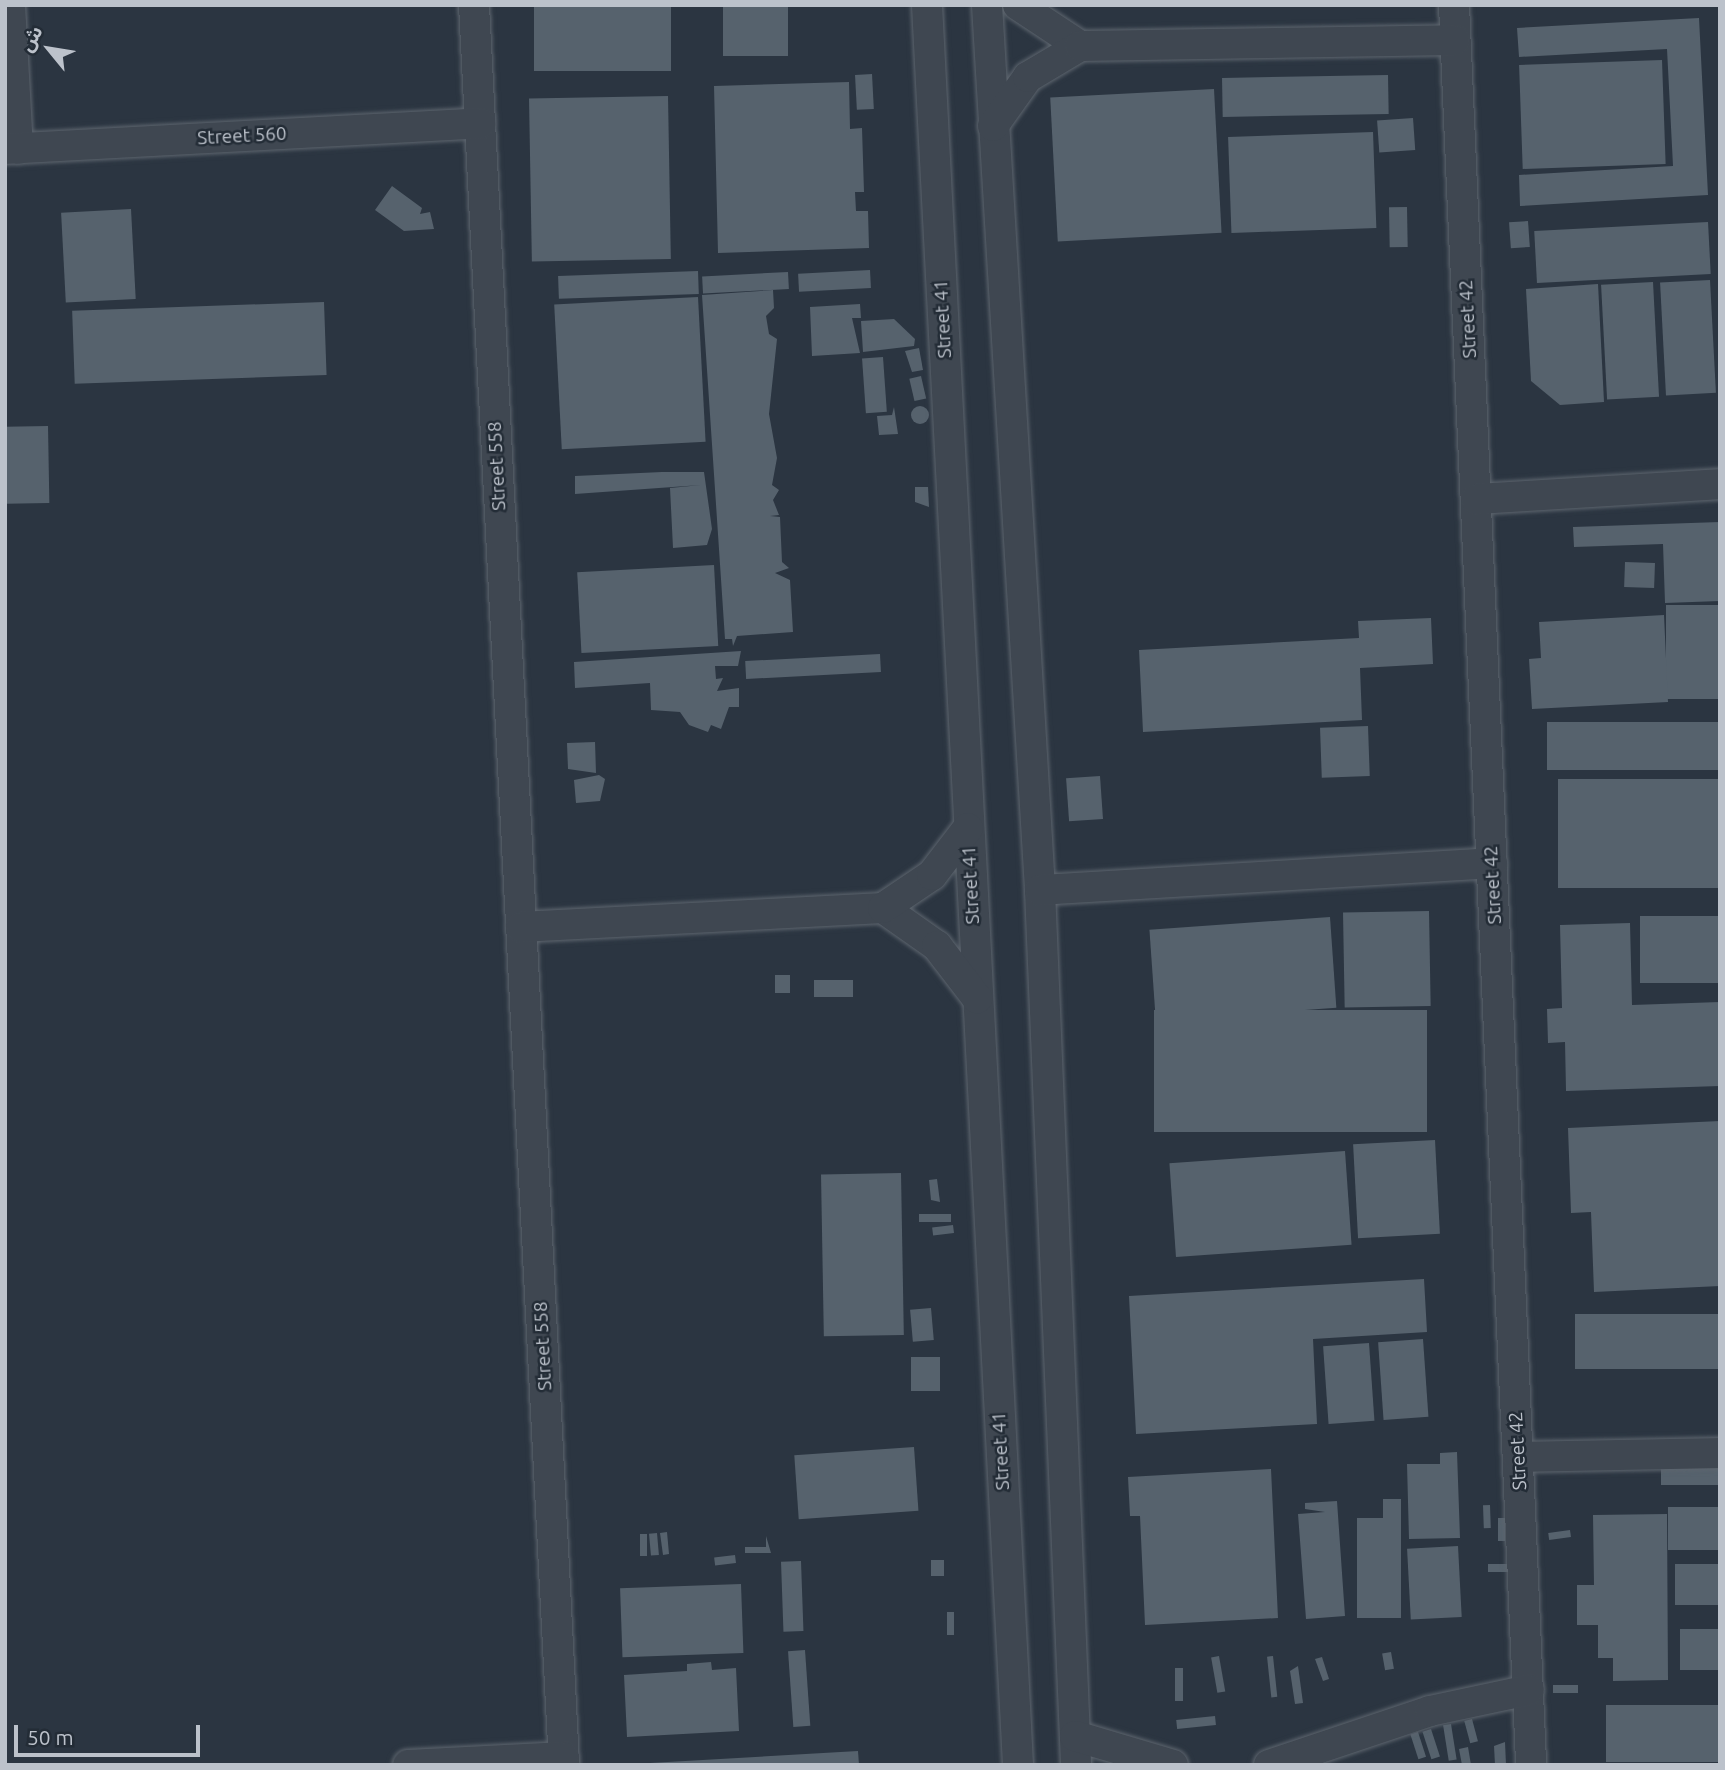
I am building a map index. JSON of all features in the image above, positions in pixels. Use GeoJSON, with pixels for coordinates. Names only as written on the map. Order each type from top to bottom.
{"type":"FeatureCollection","features":[{"type":"Feature","properties":{"kind":"street"},"geometry":{"type":"LineString","coordinates":[[10,5],[12,149]]}},
{"type":"Feature","properties":{"kind":"street","name":"Street 558"},"geometry":{"type":"LineString","coordinates":[[474,5],[564,1761]]}},
{"type":"Feature","properties":{"kind":"street","name":"Street 41"},"geometry":{"type":"LineString","coordinates":[[927,5],[1018,1765]]}},
{"type":"Feature","properties":{"kind":"street"},"geometry":{"type":"LineString","coordinates":[[987,5],[1040,890],[1075,1750],[1173,1765]]}},
{"type":"Feature","properties":{"kind":"street"},"geometry":{"type":"LineString","coordinates":[[1018,5],[1080,46]]}},
{"type":"Feature","properties":{"kind":"street","name":"Street 42"},"geometry":{"type":"LineString","coordinates":[[1454,5],[1531,1765]]}},
{"type":"Feature","properties":{"kind":"street"},"geometry":{"type":"LineString","coordinates":[[993,126],[1028,77],[1080,46],[1455,40]]}},
{"type":"Feature","properties":{"kind":"street","name":"Street 560"},"geometry":{"type":"LineString","coordinates":[[12,149],[480,123]]}},
{"type":"Feature","properties":{"kind":"street"},"geometry":{"type":"LineString","coordinates":[[1476,499],[1720,484]]}},
{"type":"Feature","properties":{"kind":"street"},"geometry":{"type":"LineString","coordinates":[[521,927],[883,908],[932,875],[968,828]]}},
{"type":"Feature","properties":{"kind":"street"},"geometry":{"type":"LineString","coordinates":[[1040,890],[1492,863]]}},
{"type":"Feature","properties":{"kind":"street"},"geometry":{"type":"LineString","coordinates":[[883,908],[937,946],[977,998]]}},
{"type":"Feature","properties":{"kind":"street"},"geometry":{"type":"LineString","coordinates":[[1518,1457],[1720,1453]]}},
{"type":"Feature","properties":{"kind":"street"},"geometry":{"type":"LineString","coordinates":[[1269,1765],[1430,1711],[1529,1690]]}},
{"type":"Feature","properties":{"kind":"street"},"geometry":{"type":"LineString","coordinates":[[408,1765],[564,1761]]}},
{"type":"Feature","properties":{"kind":"building"},"geometry":{"type":"Polygon","coordinates":[[[534,5],[671,5],[671,71],[534,71],[534,5]]]}},
{"type":"Feature","properties":{"kind":"building"},"geometry":{"type":"Polygon","coordinates":[[[723,5],[788,5],[788,56],[723,56],[723,5]]]}},
{"type":"Feature","properties":{"kind":"building"},"geometry":{"type":"Polygon","coordinates":[[[1699,18],[1708,195],[1520,206],[1519,175],[1673,166],[1667,49],[1519,57],[1517,28],[1699,18]]]}},
{"type":"Feature","properties":{"kind":"building"},"geometry":{"type":"Polygon","coordinates":[[[1662,60],[1666,164],[1523,169],[1519,65],[1662,60]]]}},
{"type":"Feature","properties":{"kind":"building"},"geometry":{"type":"Polygon","coordinates":[[[872,74],[874,109],[857,110],[855,75],[872,74]]]}},
{"type":"Feature","properties":{"kind":"building"},"geometry":{"type":"Polygon","coordinates":[[[1388,75],[1389,114],[1223,117],[1222,78],[1388,75]]]}},
{"type":"Feature","properties":{"kind":"building"},"geometry":{"type":"Polygon","coordinates":[[[849,82],[850,129],[862,128],[864,192],[855,192],[856,211],[868,211],[869,248],[718,253],[714,86],[849,82]]]}},
{"type":"Feature","properties":{"kind":"building"},"geometry":{"type":"Polygon","coordinates":[[[1214,89],[1222,233],[1058,241],[1050,98],[1214,89]]]}},
{"type":"Feature","properties":{"kind":"building"},"geometry":{"type":"Polygon","coordinates":[[[668,96],[671,259],[532,261],[529,98],[668,96]]]}},
{"type":"Feature","properties":{"kind":"building"},"geometry":{"type":"Polygon","coordinates":[[[1413,118],[1415,150],[1379,152],[1377,121],[1413,118]]]}},
{"type":"Feature","properties":{"kind":"building"},"geometry":{"type":"Polygon","coordinates":[[[1373,132],[1376,228],[1231,233],[1228,137],[1373,132]]]}},
{"type":"Feature","properties":{"kind":"building"},"geometry":{"type":"Polygon","coordinates":[[[392,186],[422,208],[420,214],[430,212],[434,229],[404,231],[375,210],[392,186]]]}},
{"type":"Feature","properties":{"kind":"building"},"geometry":{"type":"Polygon","coordinates":[[[1389,207],[1407,207],[1408,247],[1390,247],[1389,207]]]}},
{"type":"Feature","properties":{"kind":"building"},"geometry":{"type":"Polygon","coordinates":[[[131,209],[136,299],[66,303],[61,213],[131,209]]]}},
{"type":"Feature","properties":{"kind":"building"},"geometry":{"type":"Polygon","coordinates":[[[1528,221],[1530,247],[1511,248],[1509,222],[1528,221]]]}},
{"type":"Feature","properties":{"kind":"building"},"geometry":{"type":"Polygon","coordinates":[[[1708,222],[1711,274],[1537,283],[1534,231],[1708,222]]]}},
{"type":"Feature","properties":{"kind":"building"},"geometry":{"type":"Polygon","coordinates":[[[870,270],[871,288],[799,292],[798,274],[870,270]]]}},
{"type":"Feature","properties":{"kind":"building"},"geometry":{"type":"Polygon","coordinates":[[[698,271],[699,294],[559,299],[558,276],[698,271]]]}},
{"type":"Feature","properties":{"kind":"building"},"geometry":{"type":"Polygon","coordinates":[[[788,272],[789,289],[703,293],[702,277],[788,272]]]}},
{"type":"Feature","properties":{"kind":"building"},"geometry":{"type":"Polygon","coordinates":[[[1710,280],[1716,393],[1666,395],[1660,283],[1710,280]]]}},
{"type":"Feature","properties":{"kind":"building"},"geometry":{"type":"Polygon","coordinates":[[[1653,282],[1659,397],[1607,400],[1601,285],[1653,282]]]}},
{"type":"Feature","properties":{"kind":"building"},"geometry":{"type":"Polygon","coordinates":[[[1598,284],[1604,402],[1560,405],[1531,381],[1526,289],[1598,284]]]}},
{"type":"Feature","properties":{"kind":"building"},"geometry":{"type":"Polygon","coordinates":[[[773,290],[774,308],[766,316],[769,334],[777,339],[769,414],[777,458],[772,485],[779,490],[773,500],[779,515],[770,516],[780,517],[782,562],[789,568],[775,573],[790,580],[793,632],[737,636],[733,646],[732,639],[725,639],[702,295],[773,290]]]}},
{"type":"Feature","properties":{"kind":"building"},"geometry":{"type":"Polygon","coordinates":[[[698,297],[706,442],[562,449],[554,305],[698,297]]]}},
{"type":"Feature","properties":{"kind":"building"},"geometry":{"type":"Polygon","coordinates":[[[324,302],[327,375],[75,384],[72,311],[324,302]]]}},
{"type":"Feature","properties":{"kind":"building"},"geometry":{"type":"Polygon","coordinates":[[[860,304],[861,318],[852,318],[860,353],[812,356],[810,307],[860,304]]]}},
{"type":"Feature","properties":{"kind":"building"},"geometry":{"type":"Polygon","coordinates":[[[894,319],[915,339],[914,346],[863,352],[861,321],[894,319]]]}},
{"type":"Feature","properties":{"kind":"building"},"geometry":{"type":"Polygon","coordinates":[[[919,348],[923,370],[912,372],[905,351],[919,348]]]}},
{"type":"Feature","properties":{"kind":"building"},"geometry":{"type":"Polygon","coordinates":[[[883,357],[887,412],[866,413],[862,358],[883,357]]]}},
{"type":"Feature","properties":{"kind":"building"},"geometry":{"type":"Polygon","coordinates":[[[921,376],[926,398],[914,401],[909,379],[921,376]]]}},
{"type":"Feature","properties":{"kind":"building"},"geometry":{"type":"Polygon","coordinates":[[[920,406],[926,409],[929,415],[926,421],[920,424],[914,421],[911,415],[914,409],[920,406]]]}},
{"type":"Feature","properties":{"kind":"building"},"geometry":{"type":"Polygon","coordinates":[[[894,407],[898,434],[879,435],[877,416],[892,415],[894,407]]]}},
{"type":"Feature","properties":{"kind":"building"},"geometry":{"type":"Polygon","coordinates":[[[48,426],[49,503],[6,504],[5,427],[48,426]]]}},
{"type":"Feature","properties":{"kind":"building"},"geometry":{"type":"Polygon","coordinates":[[[704,472],[712,529],[707,545],[673,548],[670,488],[701,485],[575,494],[575,476],[704,472]]]}},
{"type":"Feature","properties":{"kind":"building"},"geometry":{"type":"Polygon","coordinates":[[[915,487],[928,487],[929,507],[915,502],[915,487]]]}},
{"type":"Feature","properties":{"kind":"building"},"geometry":{"type":"Polygon","coordinates":[[[1720,522],[1720,601],[1665,603],[1663,544],[1574,547],[1573,527],[1720,522]]]}},
{"type":"Feature","properties":{"kind":"building"},"geometry":{"type":"Polygon","coordinates":[[[1625,562],[1655,563],[1654,588],[1624,587],[1625,562]]]}},
{"type":"Feature","properties":{"kind":"building"},"geometry":{"type":"Polygon","coordinates":[[[714,565],[718,646],[581,653],[577,572],[714,565]]]}},
{"type":"Feature","properties":{"kind":"building"},"geometry":{"type":"Polygon","coordinates":[[[1666,605],[1720,605],[1720,699],[1666,699],[1666,605]]]}},
{"type":"Feature","properties":{"kind":"building"},"geometry":{"type":"Polygon","coordinates":[[[1664,615],[1668,702],[1532,709],[1529,659],[1541,658],[1539,622],[1664,615]]]}},
{"type":"Feature","properties":{"kind":"building"},"geometry":{"type":"Polygon","coordinates":[[[1431,618],[1433,664],[1360,668],[1362,720],[1143,732],[1139,650],[1359,638],[1358,621],[1431,618]]]}},
{"type":"Feature","properties":{"kind":"building"},"geometry":{"type":"Polygon","coordinates":[[[741,651],[738,666],[715,666],[716,679],[723,678],[717,691],[739,688],[739,707],[729,707],[721,729],[711,725],[708,732],[689,725],[680,712],[651,710],[650,683],[575,688],[574,662],[741,651]]]}},
{"type":"Feature","properties":{"kind":"building"},"geometry":{"type":"Polygon","coordinates":[[[880,654],[881,672],[746,679],[745,661],[880,654]]]}},
{"type":"Feature","properties":{"kind":"building"},"geometry":{"type":"Polygon","coordinates":[[[1547,722],[1720,722],[1720,770],[1547,770],[1547,722]]]}},
{"type":"Feature","properties":{"kind":"building"},"geometry":{"type":"Polygon","coordinates":[[[1368,726],[1370,776],[1322,778],[1320,728],[1368,726]]]}},
{"type":"Feature","properties":{"kind":"building"},"geometry":{"type":"Polygon","coordinates":[[[595,742],[596,773],[568,769],[567,743],[595,742]]]}},
{"type":"Feature","properties":{"kind":"building"},"geometry":{"type":"Polygon","coordinates":[[[599,775],[605,779],[600,801],[576,803],[574,780],[599,775]]]}},
{"type":"Feature","properties":{"kind":"building"},"geometry":{"type":"Polygon","coordinates":[[[1100,776],[1103,819],[1069,821],[1066,778],[1100,776]]]}},
{"type":"Feature","properties":{"kind":"building"},"geometry":{"type":"Polygon","coordinates":[[[1558,779],[1720,779],[1720,888],[1558,888],[1558,779]]]}},
{"type":"Feature","properties":{"kind":"building"},"geometry":{"type":"Polygon","coordinates":[[[1429,911],[1431,1006],[1345,1007],[1343,913],[1429,911]]]}},
{"type":"Feature","properties":{"kind":"building"},"geometry":{"type":"Polygon","coordinates":[[[1640,916],[1720,916],[1720,983],[1640,983],[1640,916]]]}},
{"type":"Feature","properties":{"kind":"building"},"geometry":{"type":"Polygon","coordinates":[[[1330,917],[1336,1008],[1156,1020],[1149,930],[1330,917]]]}},
{"type":"Feature","properties":{"kind":"building"},"geometry":{"type":"Polygon","coordinates":[[[1630,923],[1632,1005],[1720,1002],[1720,1086],[1566,1091],[1565,1042],[1548,1043],[1547,1009],[1562,1008],[1560,925],[1630,923]]]}},
{"type":"Feature","properties":{"kind":"building"},"geometry":{"type":"Polygon","coordinates":[[[775,975],[790,975],[790,993],[775,993],[775,975]]]}},
{"type":"Feature","properties":{"kind":"building"},"geometry":{"type":"Polygon","coordinates":[[[814,980],[853,980],[853,997],[814,997],[814,980]]]}},
{"type":"Feature","properties":{"kind":"building"},"geometry":{"type":"Polygon","coordinates":[[[1154,1010],[1427,1010],[1427,1132],[1154,1132],[1154,1010]]]}},
{"type":"Feature","properties":{"kind":"building"},"geometry":{"type":"Polygon","coordinates":[[[1720,1121],[1720,1286],[1594,1292],[1591,1212],[1571,1213],[1568,1128],[1720,1121]]]}},
{"type":"Feature","properties":{"kind":"building"},"geometry":{"type":"Polygon","coordinates":[[[1435,1140],[1440,1234],[1358,1238],[1353,1144],[1435,1140]]]}},
{"type":"Feature","properties":{"kind":"building"},"geometry":{"type":"Polygon","coordinates":[[[1345,1151],[1352,1245],[1176,1257],[1169,1163],[1345,1151]]]}},
{"type":"Feature","properties":{"kind":"building"},"geometry":{"type":"Polygon","coordinates":[[[901,1173],[904,1335],[824,1336],[821,1174],[901,1173]]]}},
{"type":"Feature","properties":{"kind":"building"},"geometry":{"type":"Polygon","coordinates":[[[937,1179],[940,1202],[931,1200],[929,1180],[937,1179]]]}},
{"type":"Feature","properties":{"kind":"building"},"geometry":{"type":"Polygon","coordinates":[[[919,1214],[951,1214],[951,1222],[919,1222],[919,1214]]]}},
{"type":"Feature","properties":{"kind":"building"},"geometry":{"type":"Polygon","coordinates":[[[953,1225],[954,1233],[933,1235],[932,1228],[953,1225]]]}},
{"type":"Feature","properties":{"kind":"building"},"geometry":{"type":"Polygon","coordinates":[[[1424,1279],[1427,1332],[1313,1339],[1317,1424],[1136,1434],[1129,1296],[1424,1279]]]}},
{"type":"Feature","properties":{"kind":"building"},"geometry":{"type":"Polygon","coordinates":[[[931,1308],[934,1340],[913,1342],[910,1310],[931,1308]]]}},
{"type":"Feature","properties":{"kind":"building"},"geometry":{"type":"Polygon","coordinates":[[[1575,1314],[1720,1314],[1720,1369],[1575,1369],[1575,1314]]]}},
{"type":"Feature","properties":{"kind":"building"},"geometry":{"type":"Polygon","coordinates":[[[1423,1339],[1428,1417],[1384,1420],[1378,1342],[1423,1339]]]}},
{"type":"Feature","properties":{"kind":"building"},"geometry":{"type":"Polygon","coordinates":[[[1369,1343],[1374,1421],[1329,1424],[1323,1346],[1369,1343]]]}},
{"type":"Feature","properties":{"kind":"building"},"geometry":{"type":"Polygon","coordinates":[[[911,1357],[940,1357],[940,1391],[911,1391],[911,1357]]]}},
{"type":"Feature","properties":{"kind":"building"},"geometry":{"type":"Polygon","coordinates":[[[914,1447],[918,1511],[799,1519],[794,1455],[914,1447]]]}},
{"type":"Feature","properties":{"kind":"building"},"geometry":{"type":"Polygon","coordinates":[[[1457,1452],[1460,1538],[1409,1539],[1407,1464],[1440,1464],[1440,1453],[1457,1452]]]}},
{"type":"Feature","properties":{"kind":"building"},"geometry":{"type":"Polygon","coordinates":[[[1661,1464],[1720,1464],[1720,1485],[1661,1485],[1661,1464]]]}},
{"type":"Feature","properties":{"kind":"building"},"geometry":{"type":"Polygon","coordinates":[[[1271,1469],[1278,1618],[1145,1625],[1140,1516],[1130,1516],[1128,1477],[1271,1469]]]}},
{"type":"Feature","properties":{"kind":"building"},"geometry":{"type":"Polygon","coordinates":[[[1383,1499],[1401,1499],[1401,1618],[1357,1618],[1357,1518],[1383,1518],[1383,1499]]]}},
{"type":"Feature","properties":{"kind":"building"},"geometry":{"type":"Polygon","coordinates":[[[1337,1501],[1345,1616],[1306,1619],[1298,1514],[1325,1512],[1305,1509],[1305,1503],[1337,1501]]]}},
{"type":"Feature","properties":{"kind":"building"},"geometry":{"type":"Polygon","coordinates":[[[1483,1505],[1490,1505],[1491,1528],[1484,1528],[1483,1505]]]}},
{"type":"Feature","properties":{"kind":"building"},"geometry":{"type":"Polygon","coordinates":[[[1668,1507],[1720,1507],[1720,1550],[1668,1550],[1668,1507]]]}},
{"type":"Feature","properties":{"kind":"building"},"geometry":{"type":"Polygon","coordinates":[[[1667,1514],[1668,1680],[1613,1681],[1613,1658],[1598,1658],[1598,1625],[1577,1625],[1577,1585],[1594,1585],[1593,1515],[1667,1514]]]}},
{"type":"Feature","properties":{"kind":"building"},"geometry":{"type":"Polygon","coordinates":[[[1498,1518],[1505,1518],[1505,1541],[1498,1541],[1498,1518]]]}},
{"type":"Feature","properties":{"kind":"building"},"geometry":{"type":"Polygon","coordinates":[[[1570,1530],[1571,1537],[1549,1540],[1548,1533],[1570,1530]]]}},
{"type":"Feature","properties":{"kind":"building"},"geometry":{"type":"Polygon","coordinates":[[[667,1532],[669,1554],[663,1555],[660,1533],[667,1532]]]}},
{"type":"Feature","properties":{"kind":"building"},"geometry":{"type":"Polygon","coordinates":[[[657,1533],[659,1555],[651,1556],[649,1534],[657,1533]]]}},
{"type":"Feature","properties":{"kind":"building"},"geometry":{"type":"Polygon","coordinates":[[[640,1534],[647,1534],[647,1556],[640,1556],[640,1534]]]}},
{"type":"Feature","properties":{"kind":"building"},"geometry":{"type":"Polygon","coordinates":[[[766,1536],[771,1553],[745,1553],[745,1547],[766,1547],[766,1536]]]}},
{"type":"Feature","properties":{"kind":"building"},"geometry":{"type":"Polygon","coordinates":[[[1458,1546],[1462,1617],[1411,1620],[1407,1549],[1458,1546]]]}},
{"type":"Feature","properties":{"kind":"building"},"geometry":{"type":"Polygon","coordinates":[[[735,1555],[736,1563],[715,1565],[714,1558],[735,1555]]]}},
{"type":"Feature","properties":{"kind":"building"},"geometry":{"type":"Polygon","coordinates":[[[931,1560],[944,1560],[944,1576],[931,1576],[931,1560]]]}},
{"type":"Feature","properties":{"kind":"building"},"geometry":{"type":"Polygon","coordinates":[[[801,1561],[803,1631],[783,1632],[781,1562],[801,1561]]]}},
{"type":"Feature","properties":{"kind":"building"},"geometry":{"type":"Polygon","coordinates":[[[1488,1564],[1509,1564],[1509,1572],[1488,1572],[1488,1564]]]}},
{"type":"Feature","properties":{"kind":"building"},"geometry":{"type":"Polygon","coordinates":[[[1675,1564],[1720,1564],[1720,1605],[1675,1605],[1675,1564]]]}},
{"type":"Feature","properties":{"kind":"building"},"geometry":{"type":"Polygon","coordinates":[[[741,1584],[743,1653],[622,1657],[620,1588],[741,1584]]]}},
{"type":"Feature","properties":{"kind":"building"},"geometry":{"type":"Polygon","coordinates":[[[947,1612],[954,1612],[954,1635],[947,1635],[947,1612]]]}},
{"type":"Feature","properties":{"kind":"building"},"geometry":{"type":"Polygon","coordinates":[[[1680,1629],[1720,1629],[1720,1670],[1680,1670],[1680,1629]]]}},
{"type":"Feature","properties":{"kind":"building"},"geometry":{"type":"Polygon","coordinates":[[[805,1650],[810,1726],[793,1727],[788,1651],[805,1650]]]}},
{"type":"Feature","properties":{"kind":"building"},"geometry":{"type":"Polygon","coordinates":[[[1391,1652],[1394,1669],[1385,1670],[1382,1654],[1391,1652]]]}},
{"type":"Feature","properties":{"kind":"building"},"geometry":{"type":"Polygon","coordinates":[[[1219,1656],[1225,1691],[1217,1693],[1211,1657],[1219,1656]]]}},
{"type":"Feature","properties":{"kind":"building"},"geometry":{"type":"Polygon","coordinates":[[[1273,1656],[1277,1697],[1271,1697],[1267,1657],[1273,1656]]]}},
{"type":"Feature","properties":{"kind":"building"},"geometry":{"type":"Polygon","coordinates":[[[1322,1657],[1329,1679],[1323,1681],[1315,1659],[1322,1657]]]}},
{"type":"Feature","properties":{"kind":"building"},"geometry":{"type":"Polygon","coordinates":[[[711,1662],[712,1670],[736,1668],[739,1731],[627,1737],[624,1675],[687,1671],[687,1664],[711,1662]]]}},
{"type":"Feature","properties":{"kind":"building"},"geometry":{"type":"Polygon","coordinates":[[[1298,1666],[1303,1703],[1295,1704],[1290,1671],[1298,1666]]]}},
{"type":"Feature","properties":{"kind":"building"},"geometry":{"type":"Polygon","coordinates":[[[1175,1668],[1183,1668],[1183,1701],[1175,1701],[1175,1668]]]}},
{"type":"Feature","properties":{"kind":"building"},"geometry":{"type":"Polygon","coordinates":[[[1553,1685],[1578,1685],[1578,1693],[1553,1693],[1553,1685]]]}},
{"type":"Feature","properties":{"kind":"building"},"geometry":{"type":"Polygon","coordinates":[[[1606,1705],[1720,1705],[1720,1762],[1606,1762],[1606,1705]]]}},
{"type":"Feature","properties":{"kind":"building"},"geometry":{"type":"Polygon","coordinates":[[[1215,1716],[1216,1725],[1177,1729],[1176,1720],[1215,1716]]]}},
{"type":"Feature","properties":{"kind":"building"},"geometry":{"type":"Polygon","coordinates":[[[1472,1719],[1478,1741],[1470,1743],[1464,1721],[1472,1719]]]}},
{"type":"Feature","properties":{"kind":"building"},"geometry":{"type":"Polygon","coordinates":[[[1451,1724],[1457,1760],[1449,1761],[1443,1725],[1451,1724]]]}},
{"type":"Feature","properties":{"kind":"building"},"geometry":{"type":"Polygon","coordinates":[[[1431,1729],[1440,1757],[1431,1759],[1422,1732],[1431,1729]]]}},
{"type":"Feature","properties":{"kind":"building"},"geometry":{"type":"Polygon","coordinates":[[[1418,1732],[1426,1757],[1418,1759],[1410,1734],[1418,1732]]]}},
{"type":"Feature","properties":{"kind":"building"},"geometry":{"type":"Polygon","coordinates":[[[1505,1742],[1506,1765],[1495,1765],[1494,1746],[1505,1742]]]}},
{"type":"Feature","properties":{"kind":"building"},"geometry":{"type":"Polygon","coordinates":[[[1468,1747],[1471,1765],[1462,1765],[1459,1749],[1468,1747]]]}},
{"type":"Feature","properties":{"kind":"building"},"geometry":{"type":"Polygon","coordinates":[[[858,1751],[859,1765],[650,1765],[650,1763],[858,1751]]]}}]}
